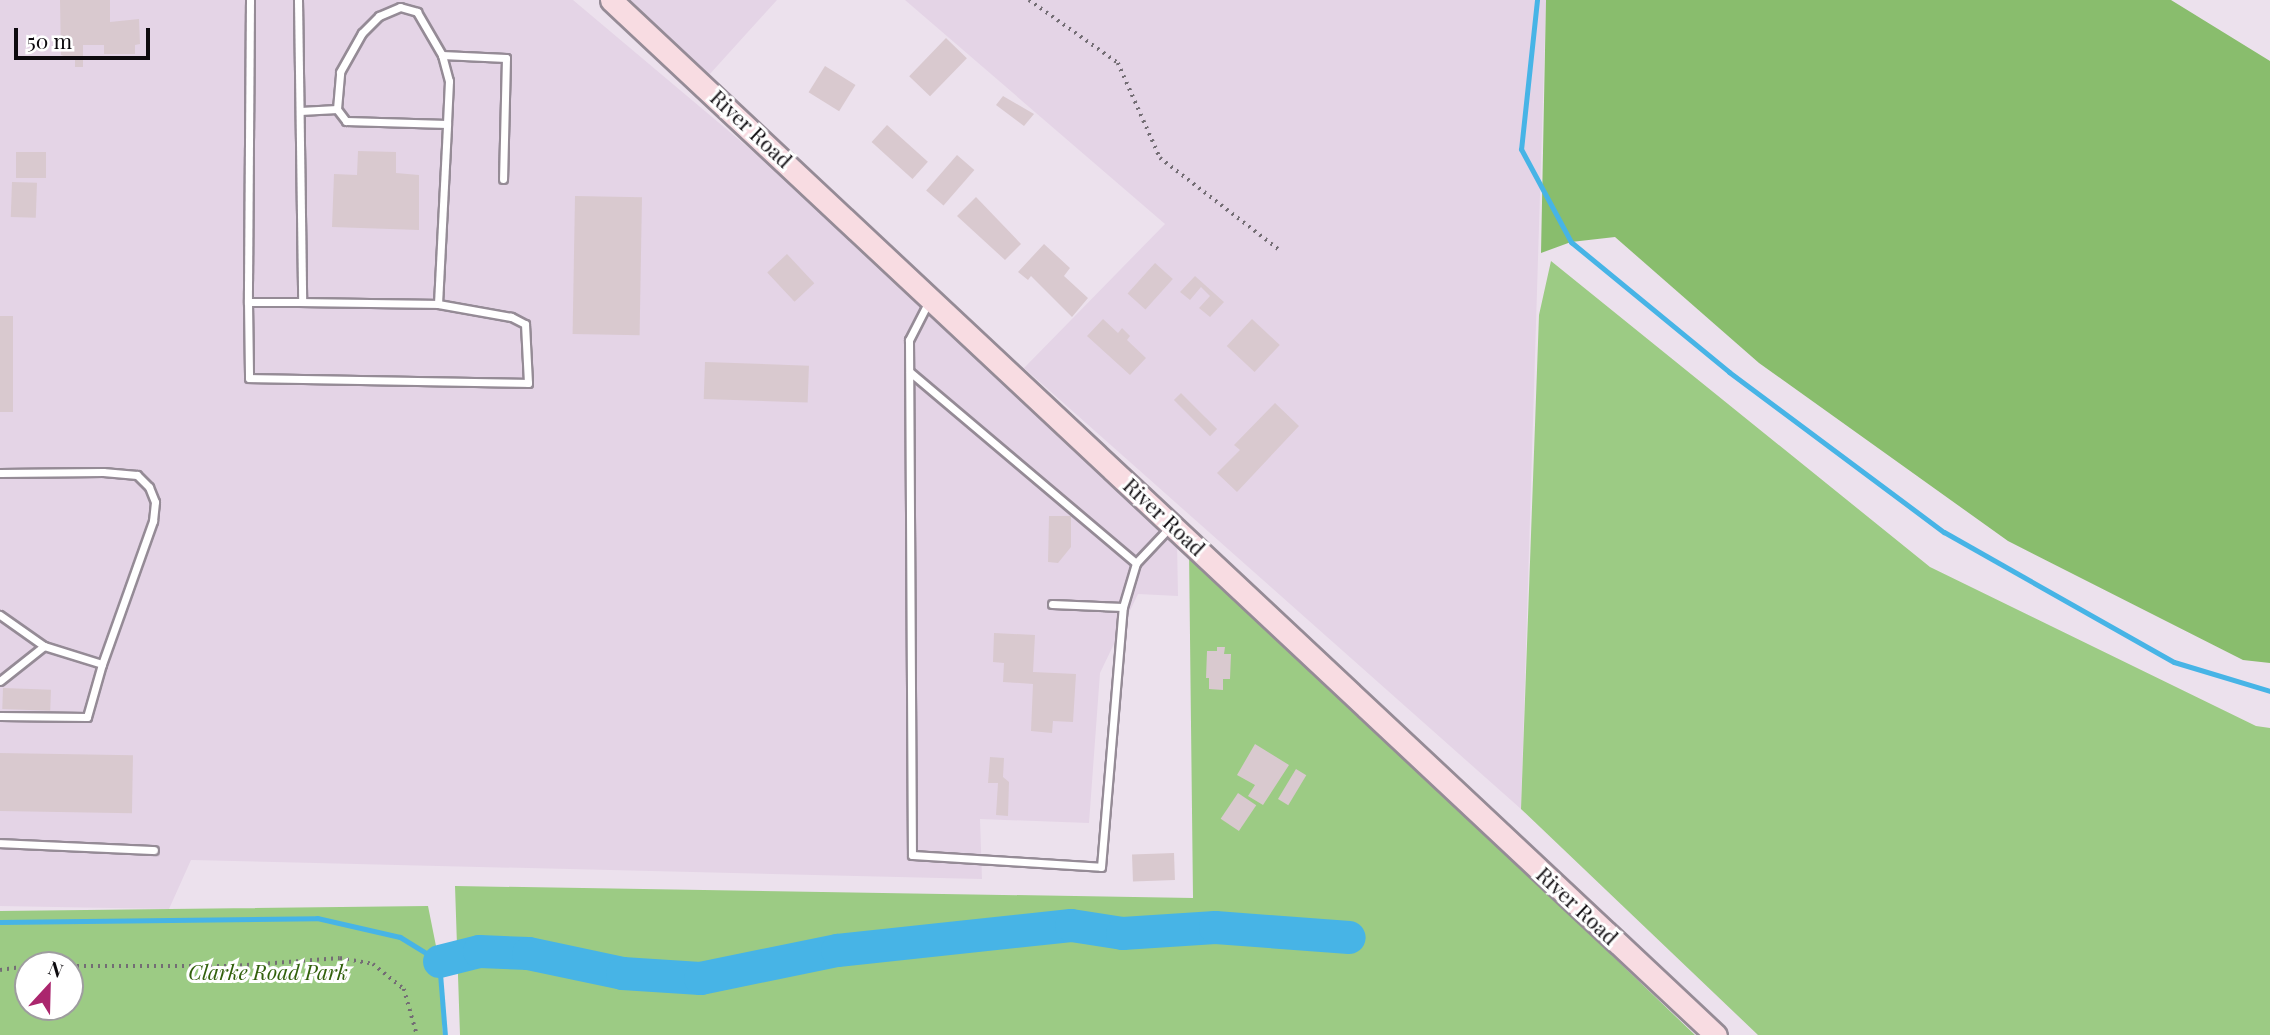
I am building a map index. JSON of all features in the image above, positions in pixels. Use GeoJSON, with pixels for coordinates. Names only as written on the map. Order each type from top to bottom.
{"type":"FeatureCollection","features":[{"type":"Feature","properties":{"kind":"street","name":"River Road"},"geometry":{"type":"LineString","coordinates":[[611,0],[1716,1035]]}},
{"type":"Feature","properties":{"kind":"lane"},"geometry":{"type":"LineString","coordinates":[[248,302],[438,304],[511,317],[525,324],[528,383],[249,378],[248,302],[250,0]]}},
{"type":"Feature","properties":{"kind":"lane"},"geometry":{"type":"LineString","coordinates":[[298,0],[302,302]]}},
{"type":"Feature","properties":{"kind":"lane"},"geometry":{"type":"LineString","coordinates":[[438,304],[447,124],[449,81],[442,55],[417,12],[400,3],[379,16],[362,33],[340,72],[337,110],[346,121],[447,124]]}},
{"type":"Feature","properties":{"kind":"lane"},"geometry":{"type":"LineString","coordinates":[[442,55],[506,58],[503,179]]}},
{"type":"Feature","properties":{"kind":"lane"},"geometry":{"type":"LineString","coordinates":[[300,111],[337,110]]}},
{"type":"Feature","properties":{"kind":"lane"},"geometry":{"type":"LineString","coordinates":[[931,297],[909,340],[912,855],[1101,867],[1123,607],[1136,563],[1173,524]]}},
{"type":"Feature","properties":{"kind":"lane"},"geometry":{"type":"LineString","coordinates":[[910,372],[1136,563]]}},
{"type":"Feature","properties":{"kind":"lane"},"geometry":{"type":"LineString","coordinates":[[0,473],[103,472],[137,475],[149,487],[155,502],[153,521],[87,717],[0,716]]}},
{"type":"Feature","properties":{"kind":"lane"},"geometry":{"type":"LineString","coordinates":[[1052,604],[1123,607]]}},
{"type":"Feature","properties":{"kind":"lane"},"geometry":{"type":"LineString","coordinates":[[0,615],[44,646],[103,664]]}},
{"type":"Feature","properties":{"kind":"lane"},"geometry":{"type":"LineString","coordinates":[[0,681],[44,646]]}},
{"type":"Feature","properties":{"kind":"lane"},"geometry":{"type":"LineString","coordinates":[[0,843],[154,850]]}},
{"type":"Feature","properties":{"kind":"path"},"geometry":{"type":"LineString","coordinates":[[1029,0],[1118,63],[1160,158],[1278,249]]}},
{"type":"Feature","properties":{"kind":"path"},"geometry":{"type":"LineString","coordinates":[[84,966],[233,966],[340,958],[373,964],[404,989],[417,1035]]}},
{"type":"Feature","properties":{"kind":"shaded area"},"geometry":{"type":"Polygon","coordinates":[[[0,0],[573,0],[877,256],[1177,541],[1178,596],[1138,594],[1100,673],[1089,823],[980,819],[982,879],[191,860],[169,909],[0,906],[0,0]]]}},
{"type":"Feature","properties":{"kind":"shaded area"},"geometry":{"type":"Polygon","coordinates":[[[627,0],[777,0],[709,75],[627,0]]]}},
{"type":"Feature","properties":{"kind":"shaded area"},"geometry":{"type":"Polygon","coordinates":[[[905,0],[1546,0],[1521,809],[1024,368],[1165,224],[905,0]]]}},
{"type":"Feature","properties":{"kind":"green space"},"geometry":{"type":"Polygon","coordinates":[[[1546,0],[2171,0],[2270,61],[2270,663],[2243,660],[2008,541],[1759,363],[1615,237],[1571,242],[1541,253],[1546,0]]]}},
{"type":"Feature","properties":{"kind":"green space"},"geometry":{"type":"Polygon","coordinates":[[[1551,261],[1930,567],[2256,726],[2270,728],[2270,1035],[1758,1035],[1521,809],[1539,315],[1551,261]]]}},
{"type":"Feature","properties":{"kind":"green space"},"geometry":{"type":"Polygon","coordinates":[[[1189,550],[1695,1035],[460,1035],[455,886],[1193,898],[1189,550]]]}},
{"type":"Feature","properties":{"kind":"green space","name":"Clarke Road Park"},"geometry":{"type":"Polygon","coordinates":[[[428,906],[439,961],[443,1035],[0,1035],[0,911],[428,906]]]}},
{"type":"Feature","properties":{"kind":"building"},"geometry":{"type":"Polygon","coordinates":[[[60,0],[110,0],[110,22],[139,19],[140,44],[135,45],[135,54],[104,54],[104,45],[83,45],[83,67],[75,67],[75,60],[61,55],[60,0]]]}},
{"type":"Feature","properties":{"kind":"building"},"geometry":{"type":"Polygon","coordinates":[[[946,38],[967,58],[930,96],[909,76],[946,38]]]}},
{"type":"Feature","properties":{"kind":"building"},"geometry":{"type":"Polygon","coordinates":[[[825,66],[856,85],[839,111],[809,92],[825,66]]]}},
{"type":"Feature","properties":{"kind":"building"},"geometry":{"type":"Polygon","coordinates":[[[1003,96],[1034,114],[1024,126],[996,105],[1003,96]]]}},
{"type":"Feature","properties":{"kind":"building"},"geometry":{"type":"Polygon","coordinates":[[[887,125],[928,162],[912,179],[872,142],[887,125]]]}},
{"type":"Feature","properties":{"kind":"building"},"geometry":{"type":"Polygon","coordinates":[[[358,151],[396,152],[396,173],[419,175],[419,230],[332,227],[334,174],[357,175],[358,151]]]}},
{"type":"Feature","properties":{"kind":"building"},"geometry":{"type":"Polygon","coordinates":[[[16,152],[46,152],[46,178],[16,178],[16,152]]]}},
{"type":"Feature","properties":{"kind":"building"},"geometry":{"type":"Polygon","coordinates":[[[957,155],[974,170],[944,206],[926,190],[957,155]]]}},
{"type":"Feature","properties":{"kind":"building"},"geometry":{"type":"Polygon","coordinates":[[[12,182],[37,183],[36,218],[11,217],[12,182]]]}},
{"type":"Feature","properties":{"kind":"building"},"geometry":{"type":"Polygon","coordinates":[[[575,196],[642,197],[640,335],[573,334],[575,196]]]}},
{"type":"Feature","properties":{"kind":"building"},"geometry":{"type":"Polygon","coordinates":[[[976,197],[1021,244],[1005,260],[957,216],[976,197]]]}},
{"type":"Feature","properties":{"kind":"building"},"geometry":{"type":"Polygon","coordinates":[[[1044,244],[1070,268],[1064,276],[1088,298],[1072,317],[1031,276],[1028,280],[1018,272],[1044,244]]]}},
{"type":"Feature","properties":{"kind":"building"},"geometry":{"type":"Polygon","coordinates":[[[787,254],[814,283],[795,302],[767,272],[787,254]]]}},
{"type":"Feature","properties":{"kind":"building"},"geometry":{"type":"Polygon","coordinates":[[[1155,263],[1173,279],[1145,310],[1128,293],[1155,263]]]}},
{"type":"Feature","properties":{"kind":"building"},"geometry":{"type":"Polygon","coordinates":[[[1195,276],[1224,302],[1210,317],[1199,308],[1210,296],[1201,287],[1190,300],[1180,292],[1195,276]]]}},
{"type":"Feature","properties":{"kind":"building"},"geometry":{"type":"Polygon","coordinates":[[[0,316],[13,316],[13,412],[0,412],[0,316]]]}},
{"type":"Feature","properties":{"kind":"building"},"geometry":{"type":"Polygon","coordinates":[[[1103,319],[1118,333],[1122,328],[1130,336],[1127,340],[1146,358],[1130,375],[1087,336],[1103,319]]]}},
{"type":"Feature","properties":{"kind":"building"},"geometry":{"type":"Polygon","coordinates":[[[1252,319],[1280,345],[1255,372],[1227,346],[1252,319]]]}},
{"type":"Feature","properties":{"kind":"building"},"geometry":{"type":"Polygon","coordinates":[[[705,362],[809,366],[808,403],[704,399],[705,362]]]}},
{"type":"Feature","properties":{"kind":"building"},"geometry":{"type":"Polygon","coordinates":[[[1181,393],[1217,429],[1210,436],[1174,400],[1181,393]]]}},
{"type":"Feature","properties":{"kind":"building"},"geometry":{"type":"Polygon","coordinates":[[[1275,403],[1299,426],[1237,492],[1217,473],[1240,450],[1234,445],[1275,403]]]}},
{"type":"Feature","properties":{"kind":"building"},"geometry":{"type":"Polygon","coordinates":[[[1049,516],[1071,516],[1071,547],[1058,563],[1048,562],[1049,516]]]}},
{"type":"Feature","properties":{"kind":"building"},"geometry":{"type":"Polygon","coordinates":[[[994,633],[1035,635],[1033,672],[1076,674],[1073,722],[1053,721],[1052,733],[1031,731],[1033,684],[1003,682],[1004,663],[993,662],[994,633]]]}},
{"type":"Feature","properties":{"kind":"building"},"geometry":{"type":"Polygon","coordinates":[[[1217,647],[1225,647],[1224,654],[1231,654],[1230,679],[1223,679],[1223,690],[1209,689],[1209,678],[1206,678],[1207,651],[1217,651],[1217,647]]]}},
{"type":"Feature","properties":{"kind":"building"},"geometry":{"type":"Polygon","coordinates":[[[3,688],[51,690],[50,711],[2,709],[3,688]]]}},
{"type":"Feature","properties":{"kind":"building"},"geometry":{"type":"Polygon","coordinates":[[[1255,744],[1289,765],[1263,805],[1248,796],[1255,785],[1237,775],[1255,744]]]}},
{"type":"Feature","properties":{"kind":"building"},"geometry":{"type":"Polygon","coordinates":[[[0,753],[133,755],[132,813],[0,811],[0,753]]]}},
{"type":"Feature","properties":{"kind":"building"},"geometry":{"type":"Polygon","coordinates":[[[990,757],[1004,758],[1003,777],[1009,782],[1008,816],[996,815],[998,783],[988,783],[990,757]]]}},
{"type":"Feature","properties":{"kind":"building"},"geometry":{"type":"Polygon","coordinates":[[[1296,769],[1306,775],[1288,805],[1278,799],[1296,769]]]}},
{"type":"Feature","properties":{"kind":"building"},"geometry":{"type":"Polygon","coordinates":[[[1238,793],[1256,805],[1239,831],[1221,819],[1238,793]]]}},
{"type":"Feature","properties":{"kind":"building"},"geometry":{"type":"Polygon","coordinates":[[[1174,853],[1175,880],[1133,881],[1132,854],[1174,853]]]}},
{"type":"Feature","properties":{"kind":"waterway"},"geometry":{"type":"LineString","coordinates":[[1537,0],[1521,149],[1571,242],[1729,372],[1944,532],[2174,662],[2270,691]]}},
{"type":"Feature","properties":{"kind":"waterway"},"geometry":{"type":"LineString","coordinates":[[0,922],[317,918],[400,937],[439,961],[445,1035]]}},
{"type":"Feature","properties":{"kind":"waterway"},"geometry":{"type":"LineString","coordinates":[[439,961],[479,951],[528,953],[622,973],[700,978],[837,950],[1071,925],[1122,933],[1215,927],[1349,937]]}}]}
